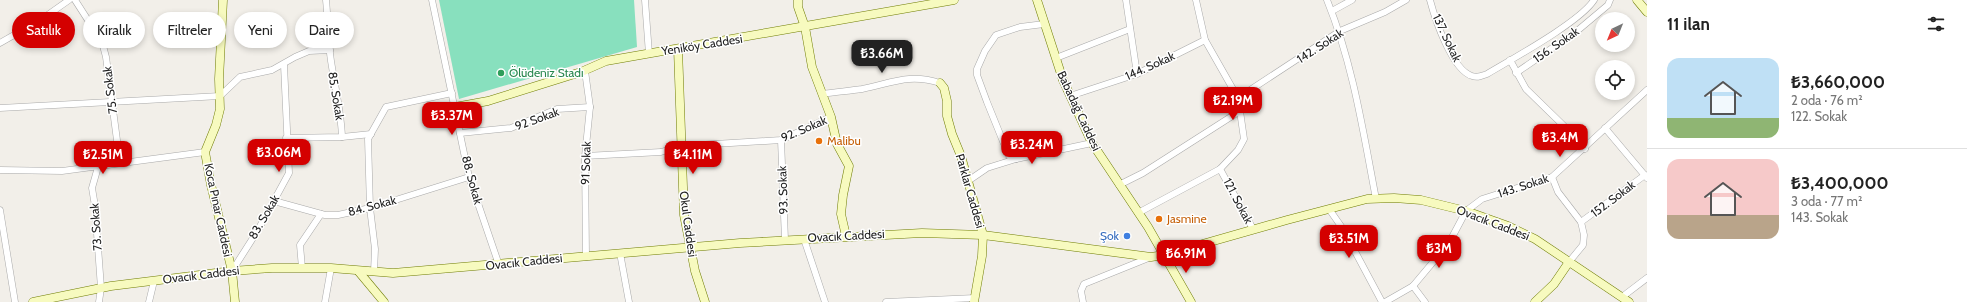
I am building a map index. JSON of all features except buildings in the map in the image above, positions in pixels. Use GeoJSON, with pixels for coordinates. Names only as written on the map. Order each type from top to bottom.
{"type":"FeatureCollection","features":[{"type":"Feature","properties":{"kind":"main road","name":"Koca Pınar Caddesi"},"geometry":{"type":"LineString","coordinates":[[223,0],[219,79],[220,96],[216,125],[205,152],[211,185],[232,271],[235,302]]}},
{"type":"Feature","properties":{"kind":"main road"},"geometry":{"type":"LineString","coordinates":[[798,0],[798,7],[805,27],[812,66],[831,117],[837,144],[849,166],[841,214],[846,236]]}},
{"type":"Feature","properties":{"kind":"main road","name":"Yeniköy Caddesi"},"geometry":{"type":"LineString","coordinates":[[455,107],[488,101],[585,71],[606,61],[954,0]]}},
{"type":"Feature","properties":{"kind":"main road","name":"Babadağ Caddesi"},"geometry":{"type":"LineString","coordinates":[[1037,0],[1070,96],[1092,143],[1138,213],[1191,302]]}},
{"type":"Feature","properties":{"kind":"main road"},"geometry":{"type":"LineString","coordinates":[[1638,0],[1647,12]]}},
{"type":"Feature","properties":{"kind":"main road","name":"Okul Caddesi"},"geometry":{"type":"LineString","coordinates":[[678,49],[684,215],[695,271],[705,302]]}},
{"type":"Feature","properties":{"kind":"main road","name":"Parklar Caddesi"},"geometry":{"type":"LineString","coordinates":[[940,83],[944,88],[947,101],[947,116],[968,181],[983,235],[982,256],[975,300]]}},
{"type":"Feature","properties":{"kind":"main road","name":"Ovacık Caddesi"},"geometry":{"type":"LineString","coordinates":[[33,302],[101,288],[232,271],[331,268],[359,272],[393,273],[499,265],[690,247],[846,236],[922,233],[983,235],[1151,257],[1164,255],[1367,199],[1394,198],[1421,200],[1466,211],[1508,226],[1535,239],[1629,302]]}},
{"type":"Feature","properties":{"kind":"main road"},"geometry":{"type":"LineString","coordinates":[[1535,302],[1554,284],[1569,262]]}},
{"type":"Feature","properties":{"kind":"main road"},"geometry":{"type":"LineString","coordinates":[[359,272],[384,302]]}},
{"type":"Feature","properties":{"kind":"street"},"geometry":{"type":"LineString","coordinates":[[0,43],[42,20],[69,0]]}},
{"type":"Feature","properties":{"kind":"street","name":"75. Sokak"},"geometry":{"type":"LineString","coordinates":[[75,0],[102,42],[106,57],[120,163]]}},
{"type":"Feature","properties":{"kind":"street","name":"85. Sokak"},"geometry":{"type":"LineString","coordinates":[[286,138],[342,137],[341,115],[330,50],[326,0]]}},
{"type":"Feature","properties":{"kind":"street","name":"88. Sokak"},"geometry":{"type":"LineString","coordinates":[[432,0],[469,177],[499,265]]}},
{"type":"Feature","properties":{"kind":"street"},"geometry":{"type":"LineString","coordinates":[[645,0],[649,54]]}},
{"type":"Feature","properties":{"kind":"street"},"geometry":{"type":"LineString","coordinates":[[1126,0],[1137,74]]}},
{"type":"Feature","properties":{"kind":"street","name":"121. Sokak"},"geometry":{"type":"LineString","coordinates":[[1196,0],[1206,40],[1238,98],[1244,139],[1238,150],[1220,169],[1253,230]]}},
{"type":"Feature","properties":{"kind":"street"},"geometry":{"type":"LineString","coordinates":[[1327,0],[1340,31],[1350,66],[1376,199]]}},
{"type":"Feature","properties":{"kind":"street"},"geometry":{"type":"LineString","coordinates":[[1332,11],[1352,0]]}},
{"type":"Feature","properties":{"kind":"street","name":"142. Sokak"},"geometry":{"type":"LineString","coordinates":[[1238,98],[1340,31],[1385,12],[1406,0]]}},
{"type":"Feature","properties":{"kind":"street","name":"137. Sokak"},"geometry":{"type":"LineString","coordinates":[[1430,0],[1440,28],[1455,60],[1470,76],[1478,77],[1510,60],[1574,19],[1590,6],[1594,0]]}},
{"type":"Feature","properties":{"kind":"street","name":"156. Sokak"},"geometry":{"type":"LineString","coordinates":[[1516,73],[1577,31],[1608,5],[1610,0]]}},
{"type":"Feature","properties":{"kind":"street"},"geometry":{"type":"LineString","coordinates":[[1016,159],[1010,156],[1004,145],[977,75],[977,70],[985,51],[996,35],[1020,27],[1044,24]]}},
{"type":"Feature","properties":{"kind":"street"},"geometry":{"type":"LineString","coordinates":[[1056,58],[1130,29]]}},
{"type":"Feature","properties":{"kind":"street","name":"144. Sokak"},"geometry":{"type":"LineString","coordinates":[[1070,96],[1137,74],[1206,40]]}},
{"type":"Feature","properties":{"kind":"street"},"geometry":{"type":"LineString","coordinates":[[0,108],[220,96],[240,76],[272,70],[294,57],[309,51],[330,50]]}},
{"type":"Feature","properties":{"kind":"street"},"geometry":{"type":"LineString","coordinates":[[1510,60],[1526,90],[1564,126],[1585,149]]}},
{"type":"Feature","properties":{"kind":"street","name":"83. Sokak"},"geometry":{"type":"LineString","coordinates":[[232,271],[289,173],[286,138],[284,64]]}},
{"type":"Feature","properties":{"kind":"street","name":"91 Sokak"},"geometry":{"type":"LineString","coordinates":[[585,71],[590,107],[585,156],[586,257]]}},
{"type":"Feature","properties":{"kind":"street"},"geometry":{"type":"LineString","coordinates":[[822,94],[862,89],[904,78],[928,79],[940,83]]}},
{"type":"Feature","properties":{"kind":"street","name":"143. Sokak"},"geometry":{"type":"LineString","coordinates":[[1466,211],[1482,199],[1552,177],[1585,149],[1605,128],[1647,90]]}},
{"type":"Feature","properties":{"kind":"street"},"geometry":{"type":"LineString","coordinates":[[374,272],[375,249],[370,208],[368,139],[386,107],[452,94]]}},
{"type":"Feature","properties":{"kind":"street","name":"92 Sokak"},"geometry":{"type":"LineString","coordinates":[[460,132],[511,128],[557,110],[590,107]]}},
{"type":"Feature","properties":{"kind":"street"},"geometry":{"type":"LineString","coordinates":[[1119,185],[1143,173],[1240,111]]}},
{"type":"Feature","properties":{"kind":"street","name":"92. Sokak"},"geometry":{"type":"LineString","coordinates":[[585,156],[661,152],[681,146],[782,140],[831,117]]}},
{"type":"Feature","properties":{"kind":"street"},"geometry":{"type":"LineString","coordinates":[[1605,128],[1646,176]]}},
{"type":"Feature","properties":{"kind":"street"},"geometry":{"type":"LineString","coordinates":[[342,137],[371,134]]}},
{"type":"Feature","properties":{"kind":"street","name":"93. Sokak"},"geometry":{"type":"LineString","coordinates":[[782,140],[785,240]]}},
{"type":"Feature","properties":{"kind":"street"},"geometry":{"type":"LineString","coordinates":[[968,181],[987,168],[1016,159],[1092,143]]}},
{"type":"Feature","properties":{"kind":"street"},"geometry":{"type":"LineString","coordinates":[[0,170],[62,171],[205,152]]}},
{"type":"Feature","properties":{"kind":"street","name":"73. Sokak"},"geometry":{"type":"LineString","coordinates":[[98,167],[92,188],[95,206],[101,288],[99,302]]}},
{"type":"Feature","properties":{"kind":"street"},"geometry":{"type":"LineString","coordinates":[[1138,213],[1220,169]]}},
{"type":"Feature","properties":{"kind":"street","name":"152. Sokak"},"geometry":{"type":"LineString","coordinates":[[1581,222],[1646,176]]}},
{"type":"Feature","properties":{"kind":"street","name":"84. Sokak"},"geometry":{"type":"LineString","coordinates":[[274,201],[321,214],[338,215],[370,208],[469,177]]}},
{"type":"Feature","properties":{"kind":"street"},"geometry":{"type":"LineString","coordinates":[[1552,177],[1558,192],[1581,222],[1584,235],[1583,245],[1569,262]]}},
{"type":"Feature","properties":{"kind":"street"},"geometry":{"type":"LineString","coordinates":[[1329,209],[1343,229],[1384,302],[1413,286],[1449,243],[1466,211]]}},
{"type":"Feature","properties":{"kind":"street"},"geometry":{"type":"LineString","coordinates":[[0,210],[15,302]]}},
{"type":"Feature","properties":{"kind":"street"},"geometry":{"type":"LineString","coordinates":[[302,268],[300,245],[321,214]]}},
{"type":"Feature","properties":{"kind":"street"},"geometry":{"type":"LineString","coordinates":[[804,239],[825,302]]}},
{"type":"Feature","properties":{"kind":"street"},"geometry":{"type":"LineString","coordinates":[[620,254],[629,302]]}},
{"type":"Feature","properties":{"kind":"street"},"geometry":{"type":"LineString","coordinates":[[1083,302],[1080,291],[1084,284],[1151,257]]}},
{"type":"Feature","properties":{"kind":"street"},"geometry":{"type":"LineString","coordinates":[[325,302],[331,268]]}},
{"type":"Feature","properties":{"kind":"street"},"geometry":{"type":"LineString","coordinates":[[1622,297],[1647,278]]}},
{"type":"Feature","properties":{"kind":"street"},"geometry":{"type":"LineString","coordinates":[[149,302],[154,281]]}},
{"type":"Feature","properties":{"kind":"street"},"geometry":{"type":"LineString","coordinates":[[1413,286],[1425,302]]}},
{"type":"Feature","properties":{"kind":"street"},"geometry":{"type":"LineString","coordinates":[[886,302],[975,300]]}},
{"type":"Feature","properties":{"kind":"green space","name":"Ölüdeniz Stadı"},"geometry":{"type":"Polygon","coordinates":[[[439,0],[634,0],[637,47],[459,99],[439,0]]]}},
{"type":"Feature","properties":{"kind":"place","name":"Ölüdeniz Stadı"},"geometry":{"type":"Point","coordinates":[501,73]}},
{"type":"Feature","properties":{"kind":"place","name":"Malibu"},"geometry":{"type":"Point","coordinates":[819,141]}},
{"type":"Feature","properties":{"kind":"place","name":"Jasmine"},"geometry":{"type":"Point","coordinates":[1159,219]}},
{"type":"Feature","properties":{"kind":"place","name":"Şok"},"geometry":{"type":"Point","coordinates":[1127,236]}}]}
